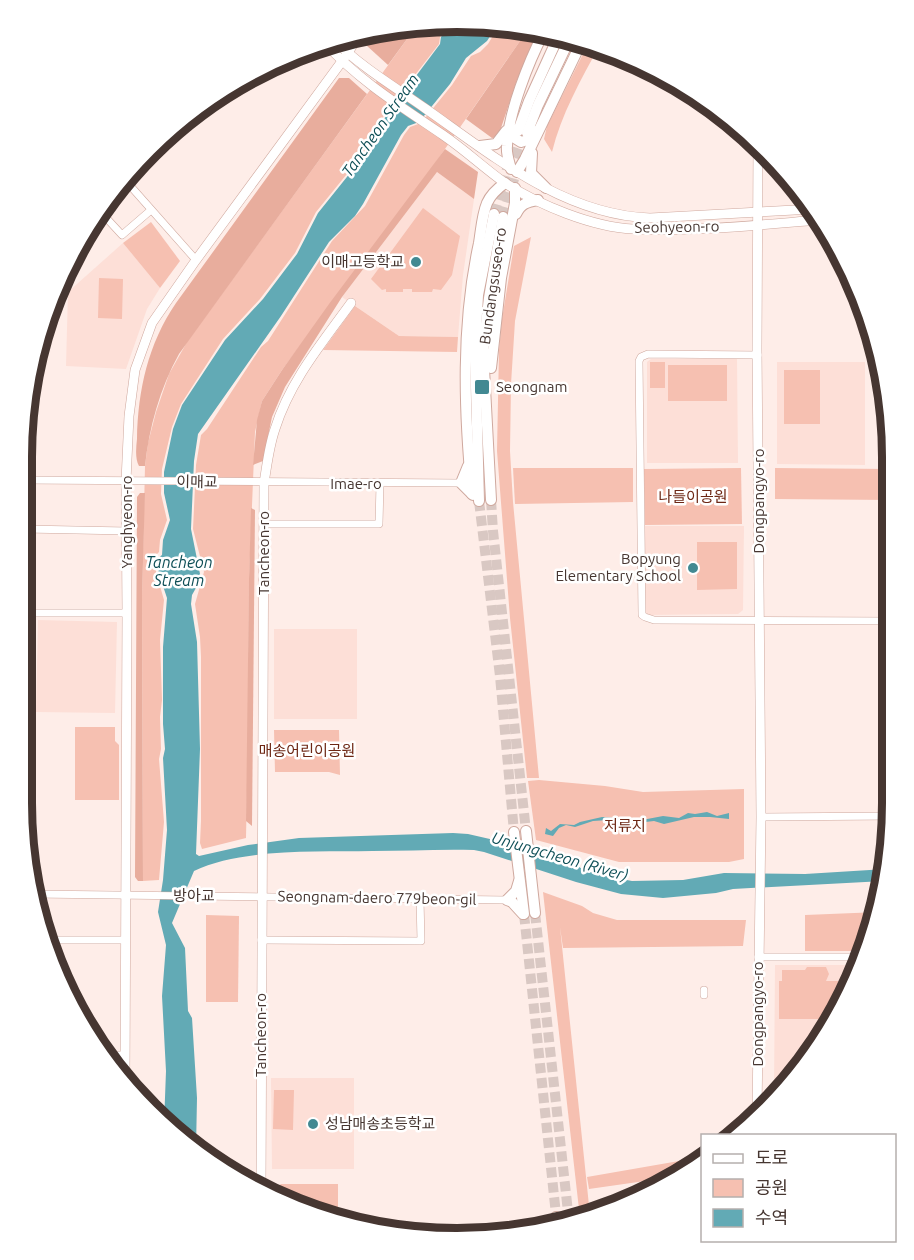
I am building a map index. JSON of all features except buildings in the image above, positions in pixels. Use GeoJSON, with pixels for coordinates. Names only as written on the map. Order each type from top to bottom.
{"type":"FeatureCollection","features":[{"type":"Feature","properties":{"kind":"highway"},"geometry":{"type":"LineString","coordinates":[[540,40],[518,96],[518,108],[510,132],[515,139],[524,142],[531,139],[540,117],[566,74]]}},
{"type":"Feature","properties":{"kind":"highway"},"geometry":{"type":"LineString","coordinates":[[476,500],[469,460],[466,391],[467,332],[472,273],[487,204],[495,191],[512,178],[522,133],[554,43]]}},
{"type":"Feature","properties":{"kind":"highway"},"geometry":{"type":"LineString","coordinates":[[480,146],[496,144],[522,133],[566,46]]}},
{"type":"Feature","properties":{"kind":"highway"},"geometry":{"type":"LineString","coordinates":[[491,500],[491,355],[501,279],[503,218],[515,203],[506,150],[522,133],[566,74],[578,49]]}},
{"type":"Feature","properties":{"kind":"highway"},"geometry":{"type":"LineString","coordinates":[[518,96],[522,133],[531,173],[546,188]]}},
{"type":"Feature","properties":{"kind":"highway"},"geometry":{"type":"LineString","coordinates":[[503,218],[527,201],[538,200]]}},
{"type":"Feature","properties":{"kind":"highway","name":"Bundangsuseo-ro"},"geometry":{"type":"LineString","coordinates":[[476,500],[478,295],[503,218]]}},
{"type":"Feature","properties":{"kind":"highway"},"geometry":{"type":"LineString","coordinates":[[469,460],[461,483],[476,500]]}},
{"type":"Feature","properties":{"kind":"highway"},"geometry":{"type":"LineString","coordinates":[[514,835],[520,878],[515,896],[519,907],[530,914],[534,897],[527,836]]}},
{"type":"Feature","properties":{"kind":"main road","name":"Yanghyeon-ro"},"geometry":{"type":"LineString","coordinates":[[126,1071],[128,614],[126,481],[130,401],[139,358],[152,323],[353,45]]}},
{"type":"Feature","properties":{"kind":"main road"},"geometry":{"type":"LineString","coordinates":[[339,48],[345,58]]}},
{"type":"Feature","properties":{"kind":"main road"},"geometry":{"type":"LineString","coordinates":[[334,50],[345,58]]}},
{"type":"Feature","properties":{"kind":"main road","name":"Seohyeon-ro"},"geometry":{"type":"LineString","coordinates":[[345,58],[373,72],[480,146],[538,200],[587,221],[631,229],[757,225],[811,221]]}},
{"type":"Feature","properties":{"kind":"main road","name":"Seohyeon-ro"},"geometry":{"type":"LineString","coordinates":[[345,58],[366,82],[451,141],[512,178],[546,188],[594,208],[629,217],[680,217],[803,210]]}},
{"type":"Feature","properties":{"kind":"main road","name":"Dongpangyo-ro"},"geometry":{"type":"LineString","coordinates":[[757,1105],[761,816],[758,156]]}},
{"type":"Feature","properties":{"kind":"main road","name":"Tancheon-ro"},"geometry":{"type":"LineString","coordinates":[[261,1181],[264,483],[272,439],[286,400],[300,373],[351,303]]}},
{"type":"Feature","properties":{"kind":"street"},"geometry":{"type":"LineString","coordinates":[[130,185],[196,260]]}},
{"type":"Feature","properties":{"kind":"street"},"geometry":{"type":"LineString","coordinates":[[106,217],[122,235],[151,210]]}},
{"type":"Feature","properties":{"kind":"street"},"geometry":{"type":"LineString","coordinates":[[758,355],[644,354],[639,362],[642,615],[654,620],[882,621]]}},
{"type":"Feature","properties":{"kind":"street"},"geometry":{"type":"LineString","coordinates":[[32,480],[126,481]]}},
{"type":"Feature","properties":{"kind":"street","name":"이매교"},"geometry":{"type":"LineString","coordinates":[[126,481],[251,483]]}},
{"type":"Feature","properties":{"kind":"street","name":"Imae-ro"},"geometry":{"type":"LineString","coordinates":[[251,483],[461,483]]}},
{"type":"Feature","properties":{"kind":"street"},"geometry":{"type":"LineString","coordinates":[[264,524],[379,524],[380,484]]}},
{"type":"Feature","properties":{"kind":"street"},"geometry":{"type":"LineString","coordinates":[[32,529],[127,531]]}},
{"type":"Feature","properties":{"kind":"street"},"geometry":{"type":"LineString","coordinates":[[32,613],[128,614]]}},
{"type":"Feature","properties":{"kind":"street"},"geometry":{"type":"LineString","coordinates":[[761,816],[882,816]]}},
{"type":"Feature","properties":{"kind":"street"},"geometry":{"type":"LineString","coordinates":[[42,894],[126,896]]}},
{"type":"Feature","properties":{"kind":"street","name":"방아교"},"geometry":{"type":"LineString","coordinates":[[126,896],[247,896]]}},
{"type":"Feature","properties":{"kind":"street","name":"Seongnam-daero 779beon-gil"},"geometry":{"type":"LineString","coordinates":[[247,896],[420,899],[515,896]]}},
{"type":"Feature","properties":{"kind":"street"},"geometry":{"type":"LineString","coordinates":[[261,940],[421,941],[420,899]]}},
{"type":"Feature","properties":{"kind":"street"},"geometry":{"type":"LineString","coordinates":[[54,940],[125,940]]}},
{"type":"Feature","properties":{"kind":"street"},"geometry":{"type":"LineString","coordinates":[[758,957],[853,957]]}},
{"type":"Feature","properties":{"kind":"street"},"geometry":{"type":"LineString","coordinates":[[114,1055],[126,1055]]}},
{"type":"Feature","properties":{"kind":"shaded area"},"geometry":{"type":"Polygon","coordinates":[[[411,34],[388,65],[366,45],[368,41],[411,34]]]}},
{"type":"Feature","properties":{"kind":"shaded area"},"geometry":{"type":"Polygon","coordinates":[[[523,37],[535,39],[517,80],[498,137],[492,138],[466,119],[523,37]]]}},
{"type":"Feature","properties":{"kind":"shaded area"},"geometry":{"type":"Polygon","coordinates":[[[339,78],[349,78],[367,94],[179,354],[156,408],[145,466],[139,466],[136,450],[142,385],[152,351],[166,319],[339,78]]]}},
{"type":"Feature","properties":{"kind":"shaded area"},"geometry":{"type":"Polygon","coordinates":[[[445,149],[478,172],[474,199],[437,172],[342,297],[285,387],[272,417],[263,461],[253,465],[257,420],[262,401],[329,304],[445,149]]]}},
{"type":"Feature","properties":{"kind":"shaded area","name":"이매고등학교"},"geometry":{"type":"Polygon","coordinates":[[[437,172],[474,199],[463,275],[458,337],[399,336],[342,297],[437,172]]]}},
{"type":"Feature","properties":{"kind":"shaded area"},"geometry":{"type":"Polygon","coordinates":[[[123,243],[160,288],[147,309],[126,369],[66,366],[68,292],[123,243]]]}},
{"type":"Feature","properties":{"kind":"shaded area"},"geometry":{"type":"Polygon","coordinates":[[[651,359],[737,359],[738,463],[647,463],[647,362],[651,359]]]}},
{"type":"Feature","properties":{"kind":"shaded area"},"geometry":{"type":"Polygon","coordinates":[[[777,362],[865,362],[865,465],[777,464],[777,362]]]}},
{"type":"Feature","properties":{"kind":"shaded area"},"geometry":{"type":"Polygon","coordinates":[[[140,493],[145,493],[142,596],[143,881],[138,881],[135,877],[137,497],[140,493]]]}},
{"type":"Feature","properties":{"kind":"shaded area"},"geometry":{"type":"Polygon","coordinates":[[[251,508],[255,510],[252,826],[246,821],[251,508]]]}},
{"type":"Feature","properties":{"kind":"shaded area","name":"Bopyung Elementary School"},"geometry":{"type":"Polygon","coordinates":[[[642,526],[744,526],[743,610],[738,614],[646,615],[644,612],[642,526]]]}},
{"type":"Feature","properties":{"kind":"shaded area"},"geometry":{"type":"Polygon","coordinates":[[[38,620],[117,622],[115,713],[36,712],[38,620]]]}},
{"type":"Feature","properties":{"kind":"shaded area"},"geometry":{"type":"Polygon","coordinates":[[[274,629],[357,629],[357,719],[274,719],[274,629]]]}},
{"type":"Feature","properties":{"kind":"shaded area"},"geometry":{"type":"Polygon","coordinates":[[[775,965],[850,965],[839,991],[811,1039],[774,1087],[775,965]]]}},
{"type":"Feature","properties":{"kind":"shaded area","name":"성남매송초등학교"},"geometry":{"type":"Polygon","coordinates":[[[271,1078],[354,1078],[354,1169],[272,1169],[271,1078]]]}},
{"type":"Feature","properties":{"kind":"green space"},"geometry":{"type":"Polygon","coordinates":[[[444,32],[439,44],[384,115],[377,129],[377,137],[316,212],[295,253],[260,299],[223,339],[181,404],[172,427],[162,469],[161,494],[167,520],[160,540],[159,552],[156,555],[156,581],[164,600],[160,640],[162,700],[159,759],[164,822],[159,880],[143,881],[142,596],[145,466],[156,412],[169,374],[187,342],[411,34],[444,32]]]}},
{"type":"Feature","properties":{"kind":"green space"},"geometry":{"type":"Polygon","coordinates":[[[495,33],[523,37],[429,172],[282,370],[262,401],[255,432],[249,579],[246,838],[202,849],[200,843],[201,657],[195,604],[204,572],[193,529],[196,465],[201,435],[261,347],[268,341],[332,241],[365,206],[404,135],[410,127],[421,123],[452,85],[471,56],[480,52],[495,33]]]}},
{"type":"Feature","properties":{"kind":"green space"},"geometry":{"type":"Polygon","coordinates":[[[584,51],[595,54],[566,111],[552,152],[544,139],[547,126],[584,51]]]}},
{"type":"Feature","properties":{"kind":"green space"},"geometry":{"type":"Polygon","coordinates":[[[423,208],[460,236],[452,275],[441,290],[412,292],[412,289],[403,289],[403,292],[386,292],[386,289],[382,290],[371,279],[423,208]]]}},
{"type":"Feature","properties":{"kind":"green space"},"geometry":{"type":"Polygon","coordinates":[[[151,222],[180,261],[160,288],[123,243],[151,222]]]}},
{"type":"Feature","properties":{"kind":"green space"},"geometry":{"type":"Polygon","coordinates":[[[531,237],[515,321],[510,451],[539,778],[527,778],[510,618],[497,451],[499,350],[502,319],[514,246],[531,237]]]}},
{"type":"Feature","properties":{"kind":"green space"},"geometry":{"type":"Polygon","coordinates":[[[99,278],[123,279],[122,319],[98,318],[99,278]]]}},
{"type":"Feature","properties":{"kind":"green space"},"geometry":{"type":"Polygon","coordinates":[[[355,306],[399,336],[458,337],[457,352],[323,350],[355,306]]]}},
{"type":"Feature","properties":{"kind":"green space"},"geometry":{"type":"Polygon","coordinates":[[[650,362],[665,362],[665,388],[650,388],[650,362]]]}},
{"type":"Feature","properties":{"kind":"green space"},"geometry":{"type":"Polygon","coordinates":[[[668,365],[727,365],[727,401],[668,401],[668,365]]]}},
{"type":"Feature","properties":{"kind":"green space"},"geometry":{"type":"Polygon","coordinates":[[[784,370],[820,370],[820,424],[784,424],[784,370]]]}},
{"type":"Feature","properties":{"kind":"green space"},"geometry":{"type":"Polygon","coordinates":[[[513,468],[633,468],[633,502],[515,504],[513,468]]]}},
{"type":"Feature","properties":{"kind":"green space","name":"나들이공원"},"geometry":{"type":"Polygon","coordinates":[[[741,468],[742,524],[645,525],[644,469],[741,468]]]}},
{"type":"Feature","properties":{"kind":"green space"},"geometry":{"type":"Polygon","coordinates":[[[775,468],[882,469],[882,500],[775,499],[775,468]]]}},
{"type":"Feature","properties":{"kind":"green space"},"geometry":{"type":"Polygon","coordinates":[[[697,542],[737,542],[737,589],[697,590],[697,542]]]}},
{"type":"Feature","properties":{"kind":"green space"},"geometry":{"type":"Polygon","coordinates":[[[75,727],[115,727],[115,741],[119,745],[119,800],[75,800],[75,727]]]}},
{"type":"Feature","properties":{"kind":"green space","name":"매송어린이공원"},"geometry":{"type":"Polygon","coordinates":[[[274,730],[339,730],[340,775],[329,772],[275,772],[274,730]]]}},
{"type":"Feature","properties":{"kind":"green space","name":"저류지"},"geometry":{"type":"Polygon","coordinates":[[[539,780],[643,792],[744,789],[744,859],[729,862],[619,862],[536,840],[528,781],[539,780]]]}},
{"type":"Feature","properties":{"kind":"green space"},"geometry":{"type":"Polygon","coordinates":[[[543,892],[582,906],[593,913],[617,920],[746,920],[743,946],[563,948],[560,927],[589,1207],[579,1210],[543,892]]]}},
{"type":"Feature","properties":{"kind":"green space"},"geometry":{"type":"Polygon","coordinates":[[[868,912],[856,951],[805,951],[805,915],[868,912]]]}},
{"type":"Feature","properties":{"kind":"green space"},"geometry":{"type":"Polygon","coordinates":[[[206,915],[239,916],[238,1002],[206,1002],[206,915]]]}},
{"type":"Feature","properties":{"kind":"green space"},"geometry":{"type":"Polygon","coordinates":[[[807,967],[826,967],[829,974],[826,981],[838,981],[838,993],[823,1019],[779,1019],[779,981],[782,981],[782,970],[805,970],[807,967]]]}},
{"type":"Feature","properties":{"kind":"green space"},"geometry":{"type":"Polygon","coordinates":[[[274,1090],[294,1090],[293,1130],[273,1129],[274,1090]]]}},
{"type":"Feature","properties":{"kind":"green space"},"geometry":{"type":"Polygon","coordinates":[[[689,1159],[655,1180],[589,1189],[587,1177],[689,1159]]]}},
{"type":"Feature","properties":{"kind":"green space"},"geometry":{"type":"Polygon","coordinates":[[[281,1184],[338,1184],[338,1211],[320,1206],[276,1188],[281,1184]]]}},
{"type":"Feature","properties":{"kind":"water","name":"Tancheon Stream"},"geometry":{"type":"Polygon","coordinates":[[[445,32],[492,33],[487,41],[466,58],[450,84],[419,122],[408,126],[401,135],[355,216],[329,242],[281,316],[198,434],[194,461],[191,529],[201,579],[192,595],[191,604],[197,642],[200,749],[196,854],[199,856],[248,845],[299,838],[453,833],[503,842],[539,855],[575,864],[600,875],[632,881],[683,880],[724,873],[805,874],[877,870],[875,881],[733,889],[663,898],[621,894],[474,850],[281,853],[234,858],[194,871],[172,923],[185,948],[188,1011],[192,1018],[197,1098],[196,1140],[164,1112],[166,1071],[162,996],[166,945],[158,912],[167,830],[163,758],[165,749],[163,647],[167,598],[159,580],[158,558],[162,555],[163,540],[170,520],[164,493],[164,472],[173,429],[182,405],[225,340],[263,299],[297,254],[318,213],[379,137],[379,128],[386,116],[440,44],[445,32]]]}},
{"type":"Feature","properties":{"kind":"water"},"geometry":{"type":"Polygon","coordinates":[[[707,812],[717,816],[729,813],[729,819],[694,817],[664,824],[654,821],[637,823],[628,820],[593,821],[575,827],[566,825],[559,828],[553,836],[545,834],[546,828],[551,831],[560,824],[574,825],[602,817],[642,820],[663,816],[679,818],[688,813],[707,812]]]}},
{"type":"Feature","properties":{"kind":"tunnel"},"geometry":{"type":"LineString","coordinates":[[494,214],[518,131]]}},
{"type":"Feature","properties":{"kind":"tunnel"},"geometry":{"type":"LineString","coordinates":[[503,217],[527,134]]}},
{"type":"Feature","properties":{"kind":"tunnel"},"geometry":{"type":"LineString","coordinates":[[491,500],[526,831]]}},
{"type":"Feature","properties":{"kind":"tunnel"},"geometry":{"type":"LineString","coordinates":[[479,501],[500,676],[514,832]]}},
{"type":"Feature","properties":{"kind":"tunnel"},"geometry":{"type":"LineString","coordinates":[[535,913],[568,1214]]}},
{"type":"Feature","properties":{"kind":"tunnel"},"geometry":{"type":"LineString","coordinates":[[524,914],[556,1216]]}},
{"type":"Feature","properties":{"kind":"place","name":"이매고등학교"},"geometry":{"type":"Point","coordinates":[416,262]}},
{"type":"Feature","properties":{"kind":"place","name":"Seongnam"},"geometry":{"type":"Point","coordinates":[482,387]}},
{"type":"Feature","properties":{"kind":"place","name":"Bopyung Elementary School"},"geometry":{"type":"Point","coordinates":[693,568]}},
{"type":"Feature","properties":{"kind":"place","name":"성남매송초등학교"},"geometry":{"type":"Point","coordinates":[313,1124]}},
{"type":"Feature","properties":{"kind":"water label","name":"Unjungcheon (River)"},"geometry":{"type":"Point","coordinates":[560,856]}}]}
